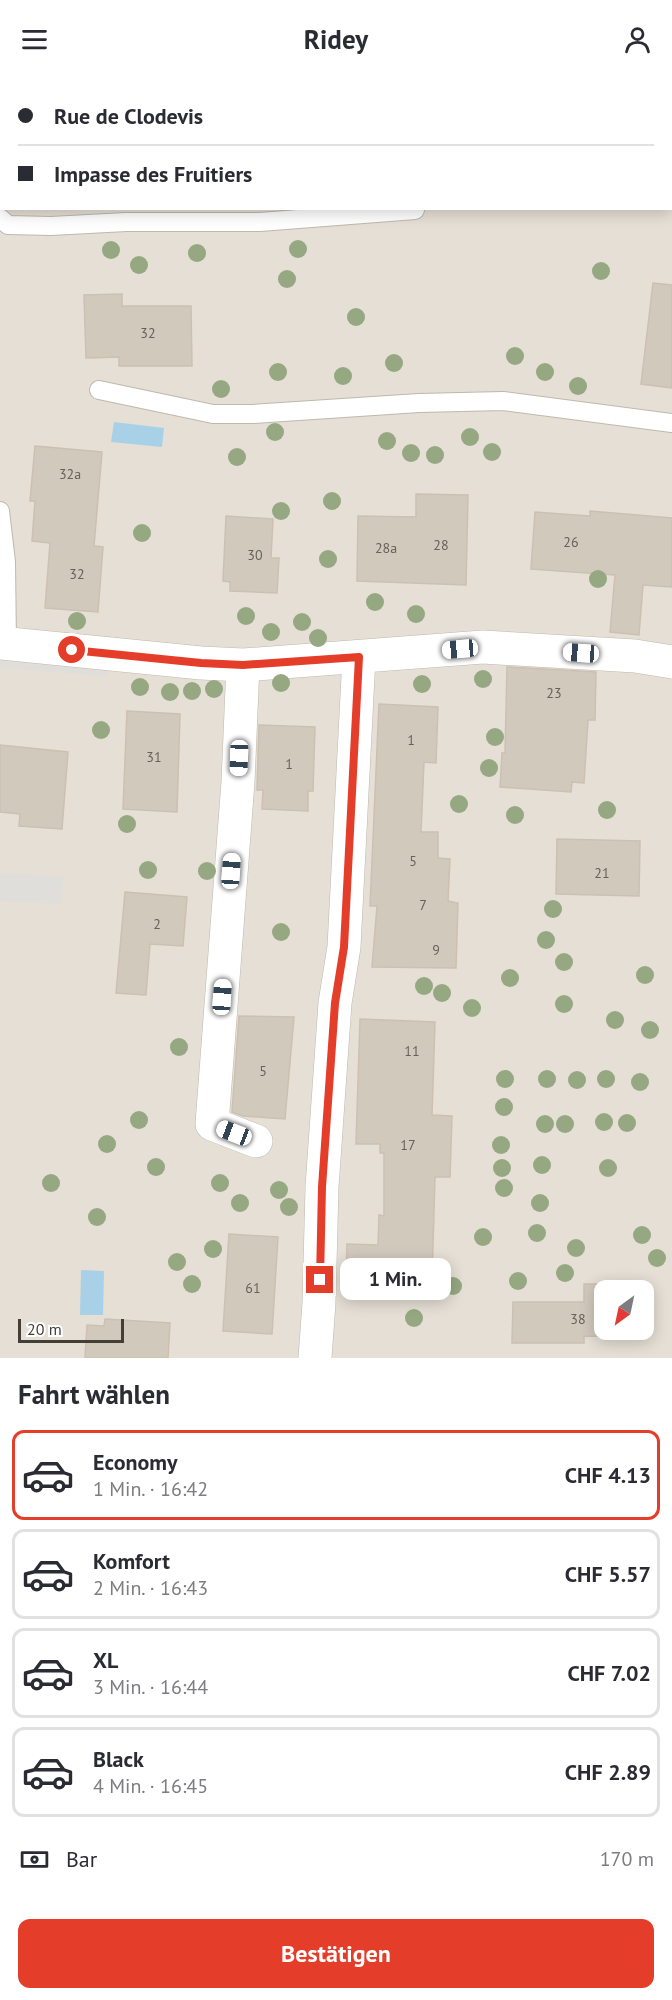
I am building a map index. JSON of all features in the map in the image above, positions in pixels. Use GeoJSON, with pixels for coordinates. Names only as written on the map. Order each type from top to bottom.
{"type":"FeatureCollection","features":[{"type":"Feature","properties":{"kind":"street"},"geometry":{"type":"LineString","coordinates":[[3,644],[243,665],[483,648],[635,656],[672,662]]}},
{"type":"Feature","properties":{"kind":"street"},"geometry":{"type":"LineString","coordinates":[[315,1358],[322,1187],[335,1003],[344,947],[359,657]]}},
{"type":"Feature","properties":{"kind":"street"},"geometry":{"type":"LineString","coordinates":[[243,665],[238,782],[213,1124],[256,1141]]}},
{"type":"Feature","properties":{"kind":"lane"},"geometry":{"type":"LineString","coordinates":[[0,218],[8,225],[51,226],[126,222],[260,222],[415,210]]}},
{"type":"Feature","properties":{"kind":"lane"},"geometry":{"type":"LineString","coordinates":[[99,390],[213,414],[503,401],[672,423]]}},
{"type":"Feature","properties":{"kind":"lane"},"geometry":{"type":"LineString","coordinates":[[0,511],[6,562],[3,644]]}},
{"type":"Feature","properties":{"kind":"shaded area"},"geometry":{"type":"Polygon","coordinates":[[[0,210],[672,210],[672,1358],[0,1358],[0,210]]]}},
{"type":"Feature","properties":{"kind":"shaded area"},"geometry":{"type":"Polygon","coordinates":[[[0,655],[109,665],[108,677],[0,667],[0,655]]]}},
{"type":"Feature","properties":{"kind":"shaded area"},"geometry":{"type":"Polygon","coordinates":[[[0,873],[63,877],[62,904],[0,901],[0,873]]]}},
{"type":"Feature","properties":{"kind":"water"},"geometry":{"type":"Polygon","coordinates":[[[114,422],[164,428],[162,447],[111,442],[114,422]]]}},
{"type":"Feature","properties":{"kind":"water"},"geometry":{"type":"Polygon","coordinates":[[[81,1270],[104,1271],[103,1315],[80,1315],[81,1270]]]}},
{"type":"Feature","properties":{"kind":"building"},"geometry":{"type":"Polygon","coordinates":[[[653,283],[672,285],[672,388],[641,384],[653,283]]]}},
{"type":"Feature","properties":{"kind":"building"},"geometry":{"type":"Polygon","coordinates":[[[122,294],[122,306],[191,306],[192,366],[119,366],[119,357],[86,358],[84,295],[122,294]]]}},
{"type":"Feature","properties":{"kind":"building"},"geometry":{"type":"Polygon","coordinates":[[[35,446],[102,452],[94,546],[103,547],[98,612],[45,608],[50,543],[32,541],[35,501],[30,501],[35,446]]]}},
{"type":"Feature","properties":{"kind":"building"},"geometry":{"type":"Polygon","coordinates":[[[416,494],[468,495],[466,585],[357,581],[358,516],[416,517],[416,494]]]}},
{"type":"Feature","properties":{"kind":"building"},"geometry":{"type":"Polygon","coordinates":[[[590,511],[672,518],[672,587],[643,585],[639,635],[610,632],[615,575],[531,569],[535,512],[590,516],[590,511]]]}},
{"type":"Feature","properties":{"kind":"building"},"geometry":{"type":"Polygon","coordinates":[[[226,516],[273,519],[271,558],[279,558],[277,593],[230,591],[230,582],[223,581],[226,516]]]}},
{"type":"Feature","properties":{"kind":"building"},"geometry":{"type":"Polygon","coordinates":[[[507,667],[596,672],[595,720],[588,720],[584,783],[572,782],[571,792],[500,787],[502,753],[505,753],[507,667]]]}},
{"type":"Feature","properties":{"kind":"building"},"geometry":{"type":"Polygon","coordinates":[[[379,704],[438,707],[436,763],[424,762],[421,832],[438,832],[438,858],[450,859],[448,901],[458,903],[456,968],[372,967],[377,906],[370,906],[379,704]]]}},
{"type":"Feature","properties":{"kind":"building"},"geometry":{"type":"Polygon","coordinates":[[[127,711],[180,714],[177,812],[123,809],[127,711]]]}},
{"type":"Feature","properties":{"kind":"building"},"geometry":{"type":"Polygon","coordinates":[[[259,725],[315,727],[313,791],[308,791],[308,811],[262,809],[263,790],[257,790],[259,725]]]}},
{"type":"Feature","properties":{"kind":"building"},"geometry":{"type":"Polygon","coordinates":[[[0,745],[68,752],[62,829],[19,826],[20,814],[0,812],[0,745]]]}},
{"type":"Feature","properties":{"kind":"building"},"geometry":{"type":"Polygon","coordinates":[[[557,839],[640,841],[639,896],[556,894],[557,839]]]}},
{"type":"Feature","properties":{"kind":"building"},"geometry":{"type":"Polygon","coordinates":[[[125,892],[187,897],[183,946],[150,944],[146,995],[116,993],[125,892]]]}},
{"type":"Feature","properties":{"kind":"building"},"geometry":{"type":"Polygon","coordinates":[[[239,1016],[294,1017],[285,1119],[243,1116],[232,1112],[239,1016]]]}},
{"type":"Feature","properties":{"kind":"building"},"geometry":{"type":"Polygon","coordinates":[[[360,1019],[435,1022],[432,1115],[452,1116],[450,1177],[435,1177],[432,1278],[377,1276],[377,1282],[346,1281],[347,1244],[378,1245],[379,1215],[384,1216],[384,1153],[380,1153],[380,1144],[356,1144],[360,1019]]]}},
{"type":"Feature","properties":{"kind":"building"},"geometry":{"type":"Polygon","coordinates":[[[229,1234],[278,1237],[272,1334],[223,1331],[229,1234]]]}},
{"type":"Feature","properties":{"kind":"building"},"geometry":{"type":"Polygon","coordinates":[[[584,1284],[594,1284],[594,1336],[584,1336],[584,1343],[512,1343],[513,1302],[584,1302],[584,1284]]]}},
{"type":"Feature","properties":{"kind":"building"},"geometry":{"type":"Polygon","coordinates":[[[105,1319],[170,1323],[168,1358],[85,1358],[87,1325],[104,1326],[105,1319]]]}},
{"type":"Feature","properties":{"kind":"route"},"geometry":{"type":"LineString","coordinates":[[72,650],[243,665],[359,657],[344,947],[335,1003],[322,1187],[320,1280]]}}]}
